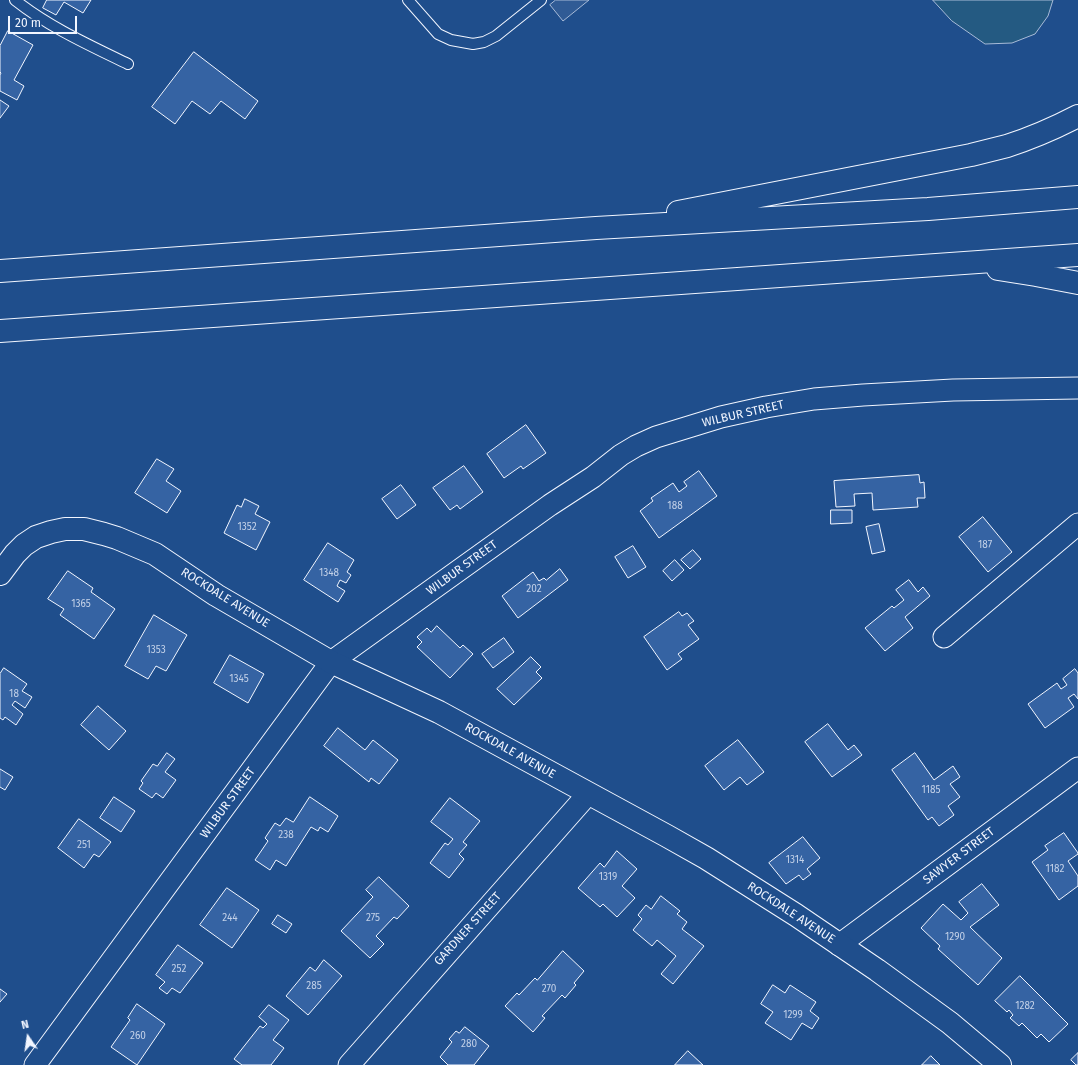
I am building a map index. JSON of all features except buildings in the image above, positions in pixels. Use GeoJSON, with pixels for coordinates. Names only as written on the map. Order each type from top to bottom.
{"type":"FeatureCollection","features":[{"type":"Feature","properties":{"kind":"main road"},"geometry":{"type":"LineString","coordinates":[[596,228],[971,155],[1007,146],[1034,136],[1078,116]]}},
{"type":"Feature","properties":{"kind":"main road"},"geometry":{"type":"LineString","coordinates":[[0,271],[596,228],[928,209],[1078,197]]}},
{"type":"Feature","properties":{"kind":"main road"},"geometry":{"type":"LineString","coordinates":[[0,331],[1078,254]]}},
{"type":"Feature","properties":{"kind":"main road"},"geometry":{"type":"LineString","coordinates":[[956,263],[1078,283]]}},
{"type":"Feature","properties":{"kind":"main road","name":"ROCKDALE AVENUE"},"geometry":{"type":"LineString","coordinates":[[0,574],[14,554],[24,545],[36,537],[65,529],[84,530],[104,534],[155,554],[216,595],[331,662],[439,712],[706,858],[770,898],[914,996],[950,1023],[1000,1065]]}},
{"type":"Feature","properties":{"kind":"street","name":"WILBUR STREET"},"geometry":{"type":"LineString","coordinates":[[35,1065],[331,662],[622,455],[636,446],[656,437],[721,417],[766,406],[814,399],[863,395],[953,390],[1078,388]]}},
{"type":"Feature","properties":{"kind":"street"},"geometry":{"type":"LineString","coordinates":[[944,637],[1078,524]]}},
{"type":"Feature","properties":{"kind":"street","name":"SAWYER STREET"},"geometry":{"type":"LineString","coordinates":[[840,945],[1078,768]]}},
{"type":"Feature","properties":{"kind":"street","name":"GARDNER STREET"},"geometry":{"type":"LineString","coordinates":[[349,1065],[588,794]]}},
{"type":"Feature","properties":{"kind":"lane"},"geometry":{"type":"LineString","coordinates":[[15,0],[32,13],[69,34],[128,64]]}},
{"type":"Feature","properties":{"kind":"lane"},"geometry":{"type":"LineString","coordinates":[[408,0],[438,34],[451,40],[473,44],[484,42],[496,36],[541,0]]}},
{"type":"Feature","properties":{"kind":"shaded area"},"geometry":{"type":"Polygon","coordinates":[[[556,0],[589,0],[563,21],[550,5],[556,0]]]}},
{"type":"Feature","properties":{"kind":"shaded area"},"geometry":{"type":"Polygon","coordinates":[[[933,0],[1053,0],[1048,16],[1035,34],[1012,43],[985,44],[952,21],[933,0]]]}}]}
